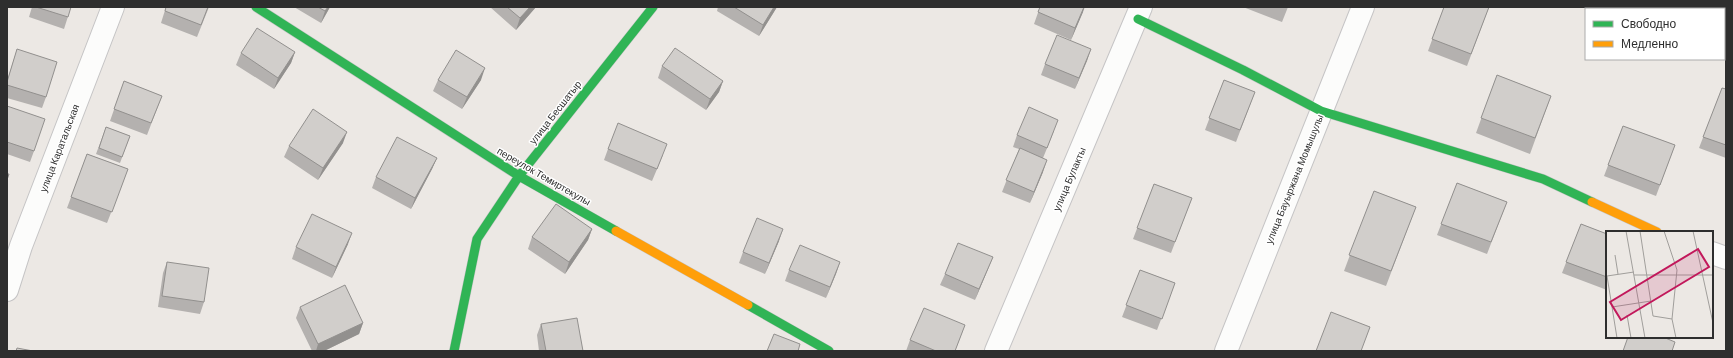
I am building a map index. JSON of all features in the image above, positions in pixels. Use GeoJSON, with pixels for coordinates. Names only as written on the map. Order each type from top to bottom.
{"type":"FeatureCollection","features":[{"type":"Feature","properties":{"kind":"street","name":"улица Каратальская"},"geometry":{"type":"LineString","coordinates":[[7,290],[21,246],[113,7]]}},
{"type":"Feature","properties":{"kind":"street","name":"переулок Темиртекулы"},"geometry":{"type":"LineString","coordinates":[[256,7],[519,176],[829,351]]}},
{"type":"Feature","properties":{"kind":"street","name":"улица Бесшатыр"},"geometry":{"type":"LineString","coordinates":[[454,351],[477,239],[519,176],[653,7]]}},
{"type":"Feature","properties":{"kind":"street","name":"улица Бауыржана Момышулы"},"geometry":{"type":"LineString","coordinates":[[1226,351],[1362,7]]}},
{"type":"Feature","properties":{"kind":"street"},"geometry":{"type":"LineString","coordinates":[[1140,13],[1321,111],[1543,178],[1655,231]]}},
{"type":"Feature","properties":{"kind":"street","name":"улица Булакты"},"geometry":{"type":"LineString","coordinates":[[996,351],[1140,13]]}},
{"type":"Feature","properties":{"kind":"street"},"geometry":{"type":"LineString","coordinates":[[1713,253],[1726,258]]}},
{"type":"Feature","properties":{"kind":"building"},"geometry":{"type":"Polygon","coordinates":[[[36,7],[71,7],[68,17],[36,7]]]}},
{"type":"Feature","properties":{"kind":"building"},"geometry":{"type":"Polygon","coordinates":[[[166,7],[208,7],[201,25],[165,11],[166,7]]]}},
{"type":"Feature","properties":{"kind":"building"},"geometry":{"type":"Polygon","coordinates":[[[318,7],[328,7],[325,11],[318,7]]]}},
{"type":"Feature","properties":{"kind":"building"},"geometry":{"type":"Polygon","coordinates":[[[507,7],[530,7],[520,18],[507,7]]]}},
{"type":"Feature","properties":{"kind":"building"},"geometry":{"type":"Polygon","coordinates":[[[734,7],[774,7],[763,25],[734,7]]]}},
{"type":"Feature","properties":{"kind":"building"},"geometry":{"type":"Polygon","coordinates":[[[1040,7],[1084,7],[1075,28],[1038,12],[1040,7]]]}},
{"type":"Feature","properties":{"kind":"building"},"geometry":{"type":"Polygon","coordinates":[[[1444,7],[1489,7],[1471,54],[1432,39],[1444,7]]]}},
{"type":"Feature","properties":{"kind":"building"},"geometry":{"type":"Polygon","coordinates":[[[257,28],[295,52],[278,78],[241,53],[257,28]]]}},
{"type":"Feature","properties":{"kind":"building"},"geometry":{"type":"Polygon","coordinates":[[[1057,35],[1091,49],[1079,78],[1045,64],[1057,35]]]}},
{"type":"Feature","properties":{"kind":"building"},"geometry":{"type":"Polygon","coordinates":[[[675,48],[723,81],[710,99],[662,66],[675,48]]]}},
{"type":"Feature","properties":{"kind":"building"},"geometry":{"type":"Polygon","coordinates":[[[17,49],[57,62],[46,97],[7,85],[17,49]]]}},
{"type":"Feature","properties":{"kind":"building"},"geometry":{"type":"Polygon","coordinates":[[[456,50],[485,68],[467,97],[438,80],[456,50]]]}},
{"type":"Feature","properties":{"kind":"building"},"geometry":{"type":"Polygon","coordinates":[[[1497,75],[1551,96],[1535,138],[1481,118],[1497,75]]]}},
{"type":"Feature","properties":{"kind":"building"},"geometry":{"type":"Polygon","coordinates":[[[1224,80],[1255,92],[1240,130],[1209,118],[1224,80]]]}},
{"type":"Feature","properties":{"kind":"building"},"geometry":{"type":"Polygon","coordinates":[[[124,81],[162,96],[151,123],[114,109],[124,81]]]}},
{"type":"Feature","properties":{"kind":"building"},"geometry":{"type":"Polygon","coordinates":[[[1722,88],[1726,89],[1726,145],[1703,137],[1722,88]]]}},
{"type":"Feature","properties":{"kind":"building"},"geometry":{"type":"Polygon","coordinates":[[[7,106],[45,119],[34,151],[7,142],[7,106]]]}},
{"type":"Feature","properties":{"kind":"building"},"geometry":{"type":"Polygon","coordinates":[[[1029,107],[1058,120],[1047,148],[1017,135],[1029,107]]]}},
{"type":"Feature","properties":{"kind":"building"},"geometry":{"type":"Polygon","coordinates":[[[313,109],[347,132],[323,168],[289,146],[313,109]]]}},
{"type":"Feature","properties":{"kind":"building"},"geometry":{"type":"Polygon","coordinates":[[[618,123],[667,144],[657,169],[608,149],[618,123]]]}},
{"type":"Feature","properties":{"kind":"building"},"geometry":{"type":"Polygon","coordinates":[[[1623,126],[1675,145],[1660,185],[1608,165],[1623,126]]]}},
{"type":"Feature","properties":{"kind":"building"},"geometry":{"type":"Polygon","coordinates":[[[106,127],[130,136],[122,157],[99,148],[106,127]]]}},
{"type":"Feature","properties":{"kind":"building"},"geometry":{"type":"Polygon","coordinates":[[[397,137],[437,158],[415,198],[376,177],[397,137]]]}},
{"type":"Feature","properties":{"kind":"building"},"geometry":{"type":"Polygon","coordinates":[[[1020,148],[1047,160],[1034,192],[1006,180],[1020,148]]]}},
{"type":"Feature","properties":{"kind":"building"},"geometry":{"type":"Polygon","coordinates":[[[87,154],[128,169],[112,212],[71,197],[87,154]]]}},
{"type":"Feature","properties":{"kind":"building"},"geometry":{"type":"Polygon","coordinates":[[[1457,183],[1507,202],[1491,242],[1441,224],[1457,183]]]}},
{"type":"Feature","properties":{"kind":"building"},"geometry":{"type":"Polygon","coordinates":[[[1154,184],[1192,198],[1175,242],[1137,228],[1154,184]]]}},
{"type":"Feature","properties":{"kind":"building"},"geometry":{"type":"Polygon","coordinates":[[[1374,191],[1416,207],[1391,271],[1349,255],[1374,191]]]}},
{"type":"Feature","properties":{"kind":"building"},"geometry":{"type":"Polygon","coordinates":[[[556,204],[592,229],[569,262],[532,237],[556,204]]]}},
{"type":"Feature","properties":{"kind":"building"},"geometry":{"type":"Polygon","coordinates":[[[312,214],[352,233],[336,267],[296,247],[312,214]]]}},
{"type":"Feature","properties":{"kind":"building"},"geometry":{"type":"Polygon","coordinates":[[[757,218],[783,229],[769,263],[743,252],[757,218]]]}},
{"type":"Feature","properties":{"kind":"building"},"geometry":{"type":"Polygon","coordinates":[[[1581,224],[1606,234],[1606,277],[1566,262],[1581,224]]]}},
{"type":"Feature","properties":{"kind":"building"},"geometry":{"type":"Polygon","coordinates":[[[958,243],[993,257],[979,289],[945,274],[958,243]]]}},
{"type":"Feature","properties":{"kind":"building"},"geometry":{"type":"Polygon","coordinates":[[[800,245],[840,262],[830,287],[789,270],[800,245]]]}},
{"type":"Feature","properties":{"kind":"building"},"geometry":{"type":"Polygon","coordinates":[[[167,262],[209,268],[204,302],[162,296],[167,262]]]}},
{"type":"Feature","properties":{"kind":"building"},"geometry":{"type":"Polygon","coordinates":[[[1140,270],[1175,283],[1162,319],[1126,305],[1140,270]]]}},
{"type":"Feature","properties":{"kind":"building"},"geometry":{"type":"Polygon","coordinates":[[[345,285],[363,323],[318,344],[300,307],[345,285]]]}},
{"type":"Feature","properties":{"kind":"building"},"geometry":{"type":"Polygon","coordinates":[[[924,308],[965,325],[955,351],[936,351],[910,340],[924,308]]]}},
{"type":"Feature","properties":{"kind":"building"},"geometry":{"type":"Polygon","coordinates":[[[1331,312],[1370,327],[1361,351],[1316,351],[1331,312]]]}},
{"type":"Feature","properties":{"kind":"building"},"geometry":{"type":"Polygon","coordinates":[[[577,318],[583,351],[546,351],[541,324],[577,318]]]}},
{"type":"Feature","properties":{"kind":"building"},"geometry":{"type":"Polygon","coordinates":[[[774,334],[800,344],[798,351],[767,351],[774,334]]]}},
{"type":"Feature","properties":{"kind":"building"},"geometry":{"type":"Polygon","coordinates":[[[1628,338],[1665,338],[1675,342],[1672,351],[1623,351],[1628,338]]]}},
{"type":"Feature","properties":{"kind":"building"},"geometry":{"type":"Polygon","coordinates":[[[17,348],[33,351],[16,351],[17,348]]]}},
{"type":"Feature","properties":{"kind":"traffic: fast"},"geometry":{"type":"LineString","coordinates":[[256,7],[519,176],[616,231]]}},
{"type":"Feature","properties":{"kind":"traffic: fast"},"geometry":{"type":"LineString","coordinates":[[454,351],[477,239],[519,176],[653,7]]}},
{"type":"Feature","properties":{"kind":"traffic: fast"},"geometry":{"type":"LineString","coordinates":[[1138,19],[1243,70],[1321,111],[1543,179],[1592,202]]}},
{"type":"Feature","properties":{"kind":"traffic: fast"},"geometry":{"type":"LineString","coordinates":[[748,305],[829,351]]}},
{"type":"Feature","properties":{"kind":"traffic: slow"},"geometry":{"type":"LineString","coordinates":[[1592,202],[1655,231]]}},
{"type":"Feature","properties":{"kind":"traffic: slow"},"geometry":{"type":"LineString","coordinates":[[616,231],[748,305]]}}]}
